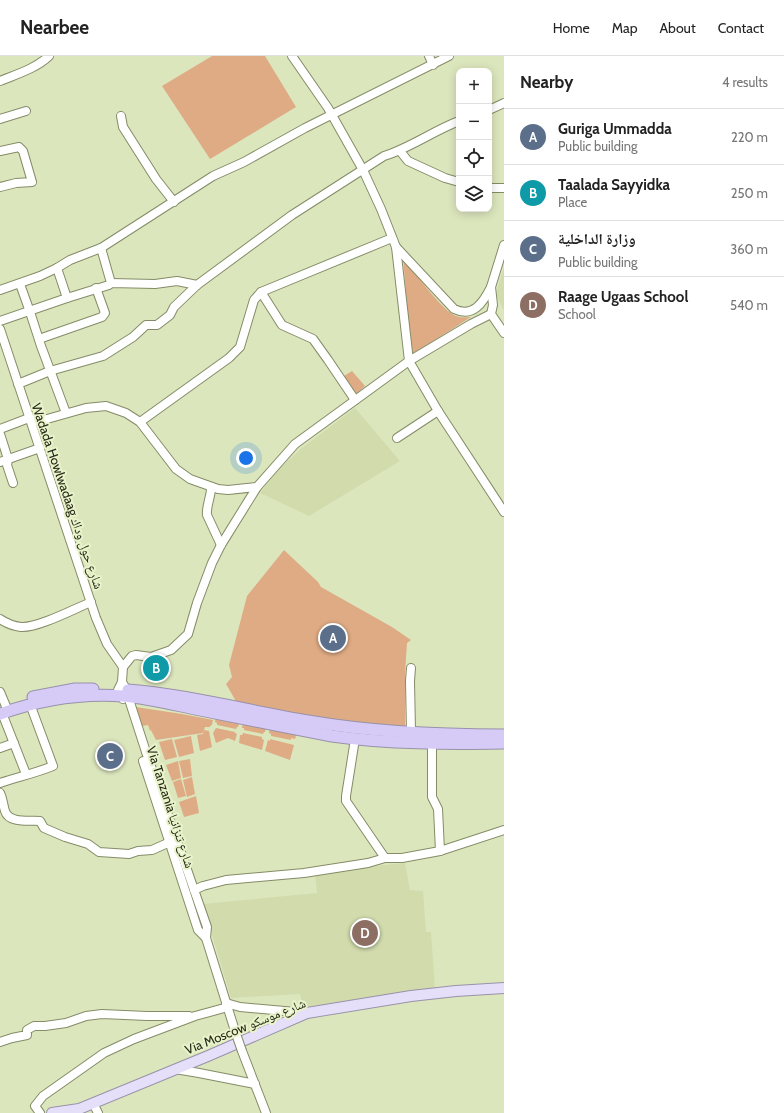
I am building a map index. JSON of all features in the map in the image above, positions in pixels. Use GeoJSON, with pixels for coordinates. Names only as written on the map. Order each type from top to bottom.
{"type":"FeatureCollection","features":[{"type":"Feature","properties":{"kind":"highway"},"geometry":{"type":"LineString","coordinates":[[3,710],[32,697],[75,689],[123,691],[220,709],[315,722],[432,743],[504,743]]}},
{"type":"Feature","properties":{"kind":"highway"},"geometry":{"type":"LineString","coordinates":[[3,710],[30,704],[123,691]]}},
{"type":"Feature","properties":{"kind":"highway"},"geometry":{"type":"LineString","coordinates":[[220,709],[332,736],[355,739],[392,737],[411,732],[450,735],[504,736]]}},
{"type":"Feature","properties":{"kind":"main road","name":"Via Moscow شارع موسكو"},"geometry":{"type":"LineString","coordinates":[[52,1113],[79,1109],[208,1056],[307,1013],[404,996],[504,988]]}},
{"type":"Feature","properties":{"kind":"street"},"geometry":{"type":"LineString","coordinates":[[0,81],[20,74],[42,62],[49,56]]}},
{"type":"Feature","properties":{"kind":"street"},"geometry":{"type":"LineString","coordinates":[[292,56],[331,115],[363,170],[396,247],[409,361],[438,411],[504,512]]}},
{"type":"Feature","properties":{"kind":"street"},"geometry":{"type":"LineString","coordinates":[[429,56],[433,65]]}},
{"type":"Feature","properties":{"kind":"street"},"geometry":{"type":"LineString","coordinates":[[0,290],[20,284],[57,268],[70,260],[101,248],[213,176],[244,162],[298,131],[449,56]]}},
{"type":"Feature","properties":{"kind":"street"},"geometry":{"type":"LineString","coordinates":[[492,109],[504,103]]}},
{"type":"Feature","properties":{"kind":"street"},"geometry":{"type":"LineString","coordinates":[[0,119],[26,111]]}},
{"type":"Feature","properties":{"kind":"street"},"geometry":{"type":"LineString","coordinates":[[121,116],[123,127],[156,179],[174,202]]}},
{"type":"Feature","properties":{"kind":"street"},"geometry":{"type":"LineString","coordinates":[[18,384],[50,371],[103,356],[124,343],[146,325],[157,325],[170,315],[174,307],[197,285],[292,214],[384,156],[400,151],[442,128],[456,123]]}},
{"type":"Feature","properties":{"kind":"street"},"geometry":{"type":"LineString","coordinates":[[0,151],[19,146],[23,151],[32,182],[0,187]]}},
{"type":"Feature","properties":{"kind":"street"},"geometry":{"type":"LineString","coordinates":[[400,151],[408,161],[445,178],[456,181]]}},
{"type":"Feature","properties":{"kind":"street"},"geometry":{"type":"LineString","coordinates":[[492,188],[504,188]]}},
{"type":"Feature","properties":{"kind":"street"},"geometry":{"type":"LineString","coordinates":[[140,422],[229,358],[240,347],[254,300],[261,292],[392,238]]}},
{"type":"Feature","properties":{"kind":"street"},"geometry":{"type":"LineString","coordinates":[[396,247],[448,304],[460,312],[468,312],[476,308],[484,300],[504,245]]}},
{"type":"Feature","properties":{"kind":"street"},"geometry":{"type":"LineString","coordinates":[[101,248],[111,283]]}},
{"type":"Feature","properties":{"kind":"street"},"geometry":{"type":"LineString","coordinates":[[57,268],[67,298]]}},
{"type":"Feature","properties":{"kind":"street"},"geometry":{"type":"LineString","coordinates":[[0,321],[96,288],[109,286],[111,283],[155,284],[177,281],[197,285]]}},
{"type":"Feature","properties":{"kind":"street"},"geometry":{"type":"LineString","coordinates":[[20,284],[66,414]]}},
{"type":"Feature","properties":{"kind":"street"},"geometry":{"type":"LineString","coordinates":[[490,287],[493,305],[491,314],[504,333]]}},
{"type":"Feature","properties":{"kind":"street"},"geometry":{"type":"LineString","coordinates":[[39,339],[102,317],[105,313],[96,288]]}},
{"type":"Feature","properties":{"kind":"street"},"geometry":{"type":"LineString","coordinates":[[261,292],[282,325],[313,339],[355,400]]}},
{"type":"Feature","properties":{"kind":"street"},"geometry":{"type":"LineString","coordinates":[[123,667],[132,656],[136,655],[151,657],[171,650],[188,634],[197,603],[212,563],[221,545],[257,488],[294,444],[409,361],[471,324],[491,314]]}},
{"type":"Feature","properties":{"kind":"street","name":"Wadada Howlwadaag شارع حول وداك"},"geometry":{"type":"LineString","coordinates":[[0,329],[3,354],[18,384],[91,602],[107,644],[123,667]]}},
{"type":"Feature","properties":{"kind":"street"},"geometry":{"type":"LineString","coordinates":[[0,429],[29,418],[37,421],[94,406],[106,406],[126,413],[140,422],[176,469],[190,479],[212,488],[228,490],[257,488]]}},
{"type":"Feature","properties":{"kind":"street"},"geometry":{"type":"LineString","coordinates":[[397,438],[438,411]]}},
{"type":"Feature","properties":{"kind":"street"},"geometry":{"type":"LineString","coordinates":[[0,434],[4,460],[13,483]]}},
{"type":"Feature","properties":{"kind":"street"},"geometry":{"type":"LineString","coordinates":[[4,460],[40,448]]}},
{"type":"Feature","properties":{"kind":"street"},"geometry":{"type":"LineString","coordinates":[[212,488],[210,500],[206,510],[221,545]]}},
{"type":"Feature","properties":{"kind":"street"},"geometry":{"type":"LineString","coordinates":[[0,619],[19,627],[26,627],[40,623],[91,602]]}},
{"type":"Feature","properties":{"kind":"street","name":"Via Tanzania شارع تنزانيا"},"geometry":{"type":"LineString","coordinates":[[123,667],[123,691],[170,842],[194,890],[207,927],[206,938],[235,1031],[266,1113]]}},
{"type":"Feature","properties":{"kind":"street"},"geometry":{"type":"LineString","coordinates":[[411,668],[411,732]]}},
{"type":"Feature","properties":{"kind":"street","name":"Via Tanzania شارع تنزانيا"},"geometry":{"type":"LineString","coordinates":[[123,691],[178,856],[198,930],[206,938]]}},
{"type":"Feature","properties":{"kind":"street"},"geometry":{"type":"LineString","coordinates":[[0,692],[3,710],[26,774]]}},
{"type":"Feature","properties":{"kind":"street"},"geometry":{"type":"LineString","coordinates":[[0,783],[26,774],[39,772],[53,766],[30,704]]}},
{"type":"Feature","properties":{"kind":"street"},"geometry":{"type":"LineString","coordinates":[[355,739],[346,800],[385,858]]}},
{"type":"Feature","properties":{"kind":"street"},"geometry":{"type":"LineString","coordinates":[[0,748],[14,743]]}},
{"type":"Feature","properties":{"kind":"street"},"geometry":{"type":"LineString","coordinates":[[432,743],[432,796],[438,809],[440,851]]}},
{"type":"Feature","properties":{"kind":"street"},"geometry":{"type":"LineString","coordinates":[[0,793],[3,815],[18,821],[40,821],[44,828],[65,837],[88,844],[99,852],[130,854],[138,851],[152,850],[170,842]]}},
{"type":"Feature","properties":{"kind":"street"},"geometry":{"type":"LineString","coordinates":[[194,890],[226,880],[304,873],[368,863],[385,858],[396,858],[440,851],[504,830]]}},
{"type":"Feature","properties":{"kind":"street"},"geometry":{"type":"LineString","coordinates":[[40,1113],[35,1106],[43,1096],[104,1053],[134,1039],[195,1016],[227,1005],[307,1013]]}},
{"type":"Feature","properties":{"kind":"street"},"geometry":{"type":"LineString","coordinates":[[0,1042],[27,1035],[27,1030],[34,1026],[66,1023],[91,1015],[195,1016]]}},
{"type":"Feature","properties":{"kind":"street"},"geometry":{"type":"LineString","coordinates":[[174,1069],[255,1084]]}},
{"type":"Feature","properties":{"kind":"street"},"geometry":{"type":"LineString","coordinates":[[93,1103],[98,1113]]}},
{"type":"Feature","properties":{"kind":"shaded area"},"geometry":{"type":"Polygon","coordinates":[[[212,56],[265,56],[296,107],[210,159],[162,86],[212,56]]]}},
{"type":"Feature","properties":{"kind":"shaded area"},"geometry":{"type":"Polygon","coordinates":[[[403,257],[428,289],[450,313],[461,317],[471,317],[413,354],[408,318],[403,257]]]}},
{"type":"Feature","properties":{"kind":"shaded area"},"geometry":{"type":"Polygon","coordinates":[[[504,267],[504,311],[496,294],[504,267]]]}},
{"type":"Feature","properties":{"kind":"shaded area"},"geometry":{"type":"Polygon","coordinates":[[[352,371],[365,386],[356,394],[344,376],[352,371]]]}},
{"type":"Feature","properties":{"kind":"shaded area"},"geometry":{"type":"Polygon","coordinates":[[[355,408],[400,461],[309,516],[260,493],[279,469],[302,448],[355,408]]]}},
{"type":"Feature","properties":{"kind":"shaded area"},"geometry":{"type":"Polygon","coordinates":[[[284,550],[318,582],[321,587],[392,627],[411,640],[407,643],[405,673],[405,727],[332,720],[237,703],[226,684],[232,677],[229,665],[247,596],[284,550]]]}},
{"type":"Feature","properties":{"kind":"shaded area"},"geometry":{"type":"Polygon","coordinates":[[[136,707],[213,720],[212,725],[210,727],[205,727],[203,733],[156,740],[148,725],[142,726],[136,707]]]}},
{"type":"Feature","properties":{"kind":"shaded area"},"geometry":{"type":"Polygon","coordinates":[[[216,715],[240,721],[238,727],[236,729],[217,725],[215,722],[216,715]]]}},
{"type":"Feature","properties":{"kind":"shaded area"},"geometry":{"type":"Polygon","coordinates":[[[243,721],[267,726],[265,732],[263,734],[244,730],[244,728],[242,728],[243,721]]]}},
{"type":"Feature","properties":{"kind":"shaded area"},"geometry":{"type":"Polygon","coordinates":[[[270,726],[297,732],[295,739],[291,738],[291,740],[271,736],[269,733],[270,726]]]}},
{"type":"Feature","properties":{"kind":"shaded area"},"geometry":{"type":"Polygon","coordinates":[[[216,728],[235,732],[237,734],[235,741],[228,738],[216,743],[213,733],[216,728]]]}},
{"type":"Feature","properties":{"kind":"shaded area"},"geometry":{"type":"Polygon","coordinates":[[[204,730],[209,731],[212,747],[200,751],[197,735],[203,734],[204,730]]]}},
{"type":"Feature","properties":{"kind":"shaded area"},"geometry":{"type":"Polygon","coordinates":[[[243,733],[262,737],[264,740],[262,750],[239,743],[240,735],[243,733]]]}},
{"type":"Feature","properties":{"kind":"shaded area"},"geometry":{"type":"Polygon","coordinates":[[[191,736],[194,753],[179,757],[174,740],[191,736]]]}},
{"type":"Feature","properties":{"kind":"shaded area"},"geometry":{"type":"Polygon","coordinates":[[[172,739],[177,757],[165,760],[159,742],[172,739]]]}},
{"type":"Feature","properties":{"kind":"shaded area"},"geometry":{"type":"Polygon","coordinates":[[[270,739],[294,745],[290,760],[265,751],[268,740],[270,741],[270,739]]]}},
{"type":"Feature","properties":{"kind":"shaded area"},"geometry":{"type":"Polygon","coordinates":[[[190,759],[192,776],[183,778],[179,761],[190,759]]]}},
{"type":"Feature","properties":{"kind":"shaded area"},"geometry":{"type":"Polygon","coordinates":[[[178,761],[181,778],[172,781],[166,765],[178,761]]]}},
{"type":"Feature","properties":{"kind":"shaded area"},"geometry":{"type":"Polygon","coordinates":[[[192,777],[195,794],[187,797],[183,780],[192,777]]]}},
{"type":"Feature","properties":{"kind":"shaded area"},"geometry":{"type":"Polygon","coordinates":[[[181,779],[186,796],[178,798],[173,782],[181,779]]]}},
{"type":"Feature","properties":{"kind":"shaded area"},"geometry":{"type":"Polygon","coordinates":[[[196,796],[199,813],[184,817],[179,802],[196,796]]]}},
{"type":"Feature","properties":{"kind":"shaded area"},"geometry":{"type":"Polygon","coordinates":[[[405,863],[410,890],[423,891],[426,932],[431,932],[435,989],[303,1007],[300,994],[231,998],[203,904],[317,893],[315,872],[405,863]]]}},
{"type":"Feature","properties":{"kind":"place","name":"Guriga Ummadda"},"geometry":{"type":"Point","coordinates":[333,638]}},
{"type":"Feature","properties":{"kind":"place","name":"Taalada Sayyidka"},"geometry":{"type":"Point","coordinates":[156,668]}},
{"type":"Feature","properties":{"kind":"place","name":"وزارة الداخلية"},"geometry":{"type":"Point","coordinates":[110,756]}},
{"type":"Feature","properties":{"kind":"place","name":"Raage Ugaas School"},"geometry":{"type":"Point","coordinates":[365,933]}}]}
